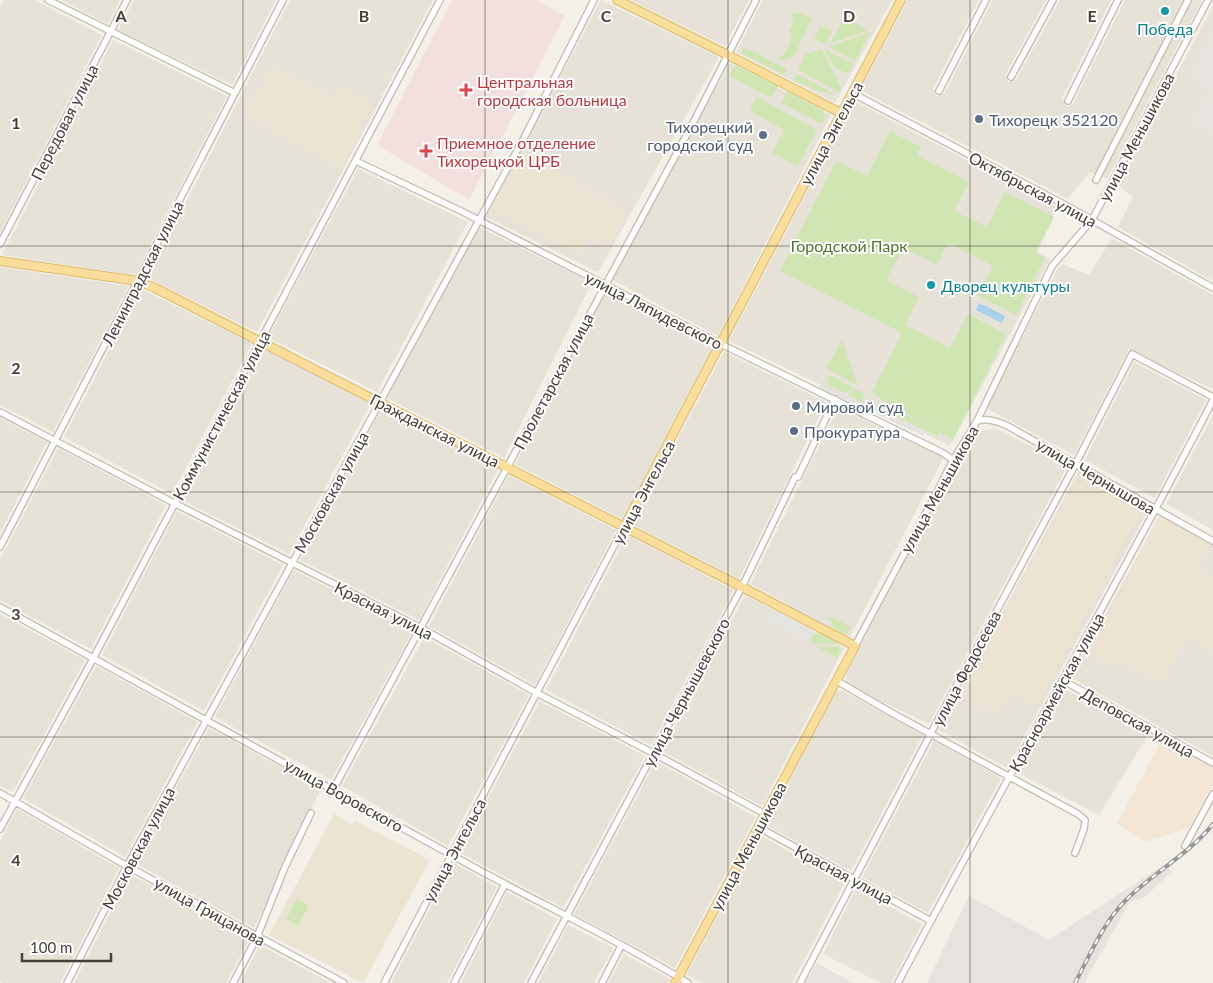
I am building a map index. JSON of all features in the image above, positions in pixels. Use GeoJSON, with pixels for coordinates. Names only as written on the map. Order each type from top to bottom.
{"type":"FeatureCollection","features":[{"type":"Feature","properties":{"kind":"main road"},"geometry":{"type":"LineString","coordinates":[[617,0],[841,113]]}},
{"type":"Feature","properties":{"kind":"main road","name":"улица Энгельса"},"geometry":{"type":"LineString","coordinates":[[624,527],[901,0]]}},
{"type":"Feature","properties":{"kind":"main road","name":"Гражданская улица"},"geometry":{"type":"LineString","coordinates":[[0,261],[138,281],[260,340],[855,646]]}},
{"type":"Feature","properties":{"kind":"main road","name":"улица Меньшикова"},"geometry":{"type":"LineString","coordinates":[[676,980],[855,646]]}},
{"type":"Feature","properties":{"kind":"street"},"geometry":{"type":"LineString","coordinates":[[48,0],[235,93]]}},
{"type":"Feature","properties":{"kind":"street","name":"Передовая улица"},"geometry":{"type":"LineString","coordinates":[[0,244],[127,0]]}},
{"type":"Feature","properties":{"kind":"street","name":"Ленинградская улица"},"geometry":{"type":"LineString","coordinates":[[0,547],[283,0]]}},
{"type":"Feature","properties":{"kind":"street","name":"Коммунистическая улица"},"geometry":{"type":"LineString","coordinates":[[0,829],[94,657],[440,0]]}},
{"type":"Feature","properties":{"kind":"street","name":"Московская улица"},"geometry":{"type":"LineString","coordinates":[[67,983],[127,866],[291,562],[381,403],[525,136],[594,0]]}},
{"type":"Feature","properties":{"kind":"street","name":"Пролетарская улица"},"geometry":{"type":"LineString","coordinates":[[334,788],[689,131],[756,0]]}},
{"type":"Feature","properties":{"kind":"street"},"geometry":{"type":"LineString","coordinates":[[939,91],[986,0]]}},
{"type":"Feature","properties":{"kind":"street"},"geometry":{"type":"LineString","coordinates":[[1011,77],[1053,0]]}},
{"type":"Feature","properties":{"kind":"street"},"geometry":{"type":"LineString","coordinates":[[1068,101],[1118,0]]}},
{"type":"Feature","properties":{"kind":"street","name":"улица Меньшикова"},"geometry":{"type":"LineString","coordinates":[[1096,180],[1188,0]]}},
{"type":"Feature","properties":{"kind":"street","name":"улица Меньшикова"},"geometry":{"type":"LineString","coordinates":[[855,646],[936,494],[952,460],[977,422],[1052,266],[1092,220],[1208,0]]}},
{"type":"Feature","properties":{"kind":"street","name":"Октябрьская улица"},"geometry":{"type":"LineString","coordinates":[[852,93],[1070,207],[1213,288]]}},
{"type":"Feature","properties":{"kind":"street","name":"улица Ляпидевского"},"geometry":{"type":"LineString","coordinates":[[356,161],[721,344],[944,453],[952,460]]}},
{"type":"Feature","properties":{"kind":"street","name":"улица Федосеева"},"geometry":{"type":"LineString","coordinates":[[800,983],[1132,354],[1213,398]]}},
{"type":"Feature","properties":{"kind":"street","name":"Красноармейская улица"},"geometry":{"type":"LineString","coordinates":[[898,983],[1156,510],[1213,398]]}},
{"type":"Feature","properties":{"kind":"street","name":"улица Чернышевского"},"geometry":{"type":"LineString","coordinates":[[531,983],[742,587],[835,399]]}},
{"type":"Feature","properties":{"kind":"street","name":"Красная улица"},"geometry":{"type":"LineString","coordinates":[[0,412],[174,503],[421,628],[538,693],[765,814]]}},
{"type":"Feature","properties":{"kind":"street","name":"улица Чернышова"},"geometry":{"type":"LineString","coordinates":[[977,422],[985,419],[1006,425],[1213,541]]}},
{"type":"Feature","properties":{"kind":"street","name":"улица Энгельса"},"geometry":{"type":"LineString","coordinates":[[384,983],[624,527]]}},
{"type":"Feature","properties":{"kind":"street","name":"улица Воровского"},"geometry":{"type":"LineString","coordinates":[[0,606],[334,788],[505,884],[566,915],[676,980],[688,983]]}},
{"type":"Feature","properties":{"kind":"street","name":"Деповская улица"},"geometry":{"type":"LineString","coordinates":[[1062,680],[1213,763]]}},
{"type":"Feature","properties":{"kind":"street"},"geometry":{"type":"LineString","coordinates":[[837,681],[1078,814],[1085,820],[1084,829],[1075,853]]}},
{"type":"Feature","properties":{"kind":"street","name":"улица Грицанова"},"geometry":{"type":"LineString","coordinates":[[0,793],[127,866],[344,983]]}},
{"type":"Feature","properties":{"kind":"street"},"geometry":{"type":"LineString","coordinates":[[1184,846],[1213,794]]}},
{"type":"Feature","properties":{"kind":"street"},"geometry":{"type":"LineString","coordinates":[[233,983],[257,937],[285,867],[311,812]]}},
{"type":"Feature","properties":{"kind":"street","name":"Красная улица"},"geometry":{"type":"LineString","coordinates":[[758,827],[931,921]]}},
{"type":"Feature","properties":{"kind":"street"},"geometry":{"type":"LineString","coordinates":[[454,983],[505,884]]}},
{"type":"Feature","properties":{"kind":"street"},"geometry":{"type":"LineString","coordinates":[[602,983],[621,946]]}},
{"type":"Feature","properties":{"kind":"shaded area"},"geometry":{"type":"Polygon","coordinates":[[[4,0],[34,0],[102,35],[0,233],[0,8],[4,0]]]}},
{"type":"Feature","properties":{"kind":"shaded area"},"geometry":{"type":"Polygon","coordinates":[[[61,0],[120,0],[108,24],[61,0]]]}},
{"type":"Feature","properties":{"kind":"shaded area"},"geometry":{"type":"Polygon","coordinates":[[[134,0],[276,0],[232,85],[118,30],[134,0]]]}},
{"type":"Feature","properties":{"kind":"shaded area"},"geometry":{"type":"Polygon","coordinates":[[[290,0],[433,0],[257,332],[147,278],[290,0]]]}},
{"type":"Feature","properties":{"kind":"shaded area","name":"Центральная городская больница"},"geometry":{"type":"Polygon","coordinates":[[[452,0],[536,0],[565,16],[469,200],[377,145],[452,0]]]}},
{"type":"Feature","properties":{"kind":"shaded area"},"geometry":{"type":"Polygon","coordinates":[[[601,0],[719,57],[598,272],[486,217],[601,0]]]}},
{"type":"Feature","properties":{"kind":"shaded area"},"geometry":{"type":"Polygon","coordinates":[[[631,0],[749,0],[725,46],[631,0]]]}},
{"type":"Feature","properties":{"kind":"shaded area"},"geometry":{"type":"Polygon","coordinates":[[[763,0],[892,0],[835,103],[736,52],[763,0]]]}},
{"type":"Feature","properties":{"kind":"shaded area"},"geometry":{"type":"Polygon","coordinates":[[[908,0],[979,0],[933,88],[936,96],[944,94],[993,0],[1046,0],[1006,74],[1008,82],[1016,80],[1060,0],[1111,0],[1062,98],[1066,107],[1073,104],[1125,0],[1202,0],[1107,179],[1099,174],[1089,173],[1068,199],[860,90],[908,0]]]}},
{"type":"Feature","properties":{"kind":"shaded area"},"geometry":{"type":"Polygon","coordinates":[[[1213,6],[1213,281],[1118,227],[1133,197],[1118,185],[1213,6]]]}},
{"type":"Feature","properties":{"kind":"shaded area"},"geometry":{"type":"Polygon","coordinates":[[[1213,33],[1213,136],[1191,124],[1210,89],[1189,77],[1213,33]]]}},
{"type":"Feature","properties":{"kind":"shaded area"},"geometry":{"type":"Polygon","coordinates":[[[113,40],[227,96],[135,275],[2,255],[113,40]]]}},
{"type":"Feature","properties":{"kind":"shaded area"},"geometry":{"type":"Polygon","coordinates":[[[730,63],[831,115],[718,336],[609,278],[730,63]]]}},
{"type":"Feature","properties":{"kind":"shaded area"},"geometry":{"type":"Polygon","coordinates":[[[272,66],[335,98],[342,87],[373,104],[342,167],[246,116],[272,66]]]}},
{"type":"Feature","properties":{"kind":"shaded area"},"geometry":{"type":"Polygon","coordinates":[[[854,101],[1057,207],[1035,247],[1038,252],[1050,259],[950,446],[729,341],[854,101]]]}},
{"type":"Feature","properties":{"kind":"shaded area"},"geometry":{"type":"Polygon","coordinates":[[[524,153],[628,212],[607,250],[587,239],[579,253],[493,208],[524,153]]]}},
{"type":"Feature","properties":{"kind":"shaded area"},"geometry":{"type":"Polygon","coordinates":[[[358,169],[468,222],[377,392],[268,337],[358,169]]]}},
{"type":"Feature","properties":{"kind":"shaded area"},"geometry":{"type":"Polygon","coordinates":[[[479,227],[592,283],[504,458],[387,398],[479,227]]]}},
{"type":"Feature","properties":{"kind":"shaded area"},"geometry":{"type":"Polygon","coordinates":[[[1112,238],[1213,295],[1213,387],[1212,389],[1129,349],[1074,455],[986,408],[1057,270],[1062,264],[1089,275],[1112,238]]]}},
{"type":"Feature","properties":{"kind":"shaded area"},"geometry":{"type":"Polygon","coordinates":[[[0,267],[129,286],[53,432],[0,405],[0,267]]]}},
{"type":"Feature","properties":{"kind":"shaded area"},"geometry":{"type":"Polygon","coordinates":[[[141,289],[252,343],[172,494],[64,437],[141,289]]]}},
{"type":"Feature","properties":{"kind":"shaded area"},"geometry":{"type":"Polygon","coordinates":[[[603,289],[713,346],[622,519],[515,464],[603,289]]]}},
{"type":"Feature","properties":{"kind":"shaded area"},"geometry":{"type":"Polygon","coordinates":[[[263,348],[371,403],[289,554],[182,500],[263,348]]]}},
{"type":"Feature","properties":{"kind":"shaded area"},"geometry":{"type":"Polygon","coordinates":[[[724,352],[826,402],[739,579],[632,524],[724,352]]]}},
{"type":"Feature","properties":{"kind":"shaded area"},"geometry":{"type":"Polygon","coordinates":[[[1134,362],[1206,400],[1155,498],[1085,460],[1134,362]]]}},
{"type":"Feature","properties":{"kind":"shaded area"},"geometry":{"type":"Polygon","coordinates":[[[821,383],[858,401],[856,405],[819,388],[821,383]]]}},
{"type":"Feature","properties":{"kind":"shaded area"},"geometry":{"type":"Polygon","coordinates":[[[839,407],[863,418],[859,421],[837,411],[839,407]]]}},
{"type":"Feature","properties":{"kind":"shaded area"},"geometry":{"type":"Polygon","coordinates":[[[382,408],[498,469],[419,620],[300,560],[382,408]]]}},
{"type":"Feature","properties":{"kind":"shaded area"},"geometry":{"type":"Polygon","coordinates":[[[838,408],[944,457],[850,637],[750,584],[838,408]]]}},
{"type":"Feature","properties":{"kind":"shaded area"},"geometry":{"type":"Polygon","coordinates":[[[878,409],[926,432],[924,436],[876,414],[878,409]]]}},
{"type":"Feature","properties":{"kind":"shaded area"},"geometry":{"type":"Polygon","coordinates":[[[1213,415],[1213,530],[1166,504],[1213,415]]]}},
{"type":"Feature","properties":{"kind":"shaded area"},"geometry":{"type":"Polygon","coordinates":[[[0,418],[47,442],[0,533],[0,418]]]}},
{"type":"Feature","properties":{"kind":"shaded area"},"geometry":{"type":"Polygon","coordinates":[[[995,428],[1068,465],[929,724],[851,687],[846,682],[846,674],[958,457],[977,432],[995,428]]]}},
{"type":"Feature","properties":{"kind":"shaded area"},"geometry":{"type":"Polygon","coordinates":[[[58,448],[166,505],[91,649],[0,600],[0,560],[58,448]]]}},
{"type":"Feature","properties":{"kind":"shaded area"},"geometry":{"type":"Polygon","coordinates":[[[1079,471],[1149,509],[1007,768],[939,730],[1079,471]]]}},
{"type":"Feature","properties":{"kind":"shaded area"},"geometry":{"type":"Polygon","coordinates":[[[509,475],[616,530],[535,685],[429,626],[509,475]]]}},
{"type":"Feature","properties":{"kind":"shaded area"},"geometry":{"type":"Polygon","coordinates":[[[1084,476],[1141,508],[1037,706],[1012,692],[996,715],[959,696],[1076,480],[1079,482],[1084,476]]]}},
{"type":"Feature","properties":{"kind":"shaded area"},"geometry":{"type":"Polygon","coordinates":[[[177,511],[283,565],[204,711],[102,655],[177,511]]]}},
{"type":"Feature","properties":{"kind":"shaded area"},"geometry":{"type":"Polygon","coordinates":[[[1160,515],[1213,544],[1213,756],[1071,678],[1160,515]]]}},
{"type":"Feature","properties":{"kind":"shaded area"},"geometry":{"type":"Polygon","coordinates":[[[1161,515],[1211,543],[1196,568],[1213,579],[1213,651],[1188,636],[1160,682],[1122,662],[1114,666],[1088,653],[1161,515]]]}},
{"type":"Feature","properties":{"kind":"shaded area"},"geometry":{"type":"Polygon","coordinates":[[[627,535],[734,590],[651,745],[546,690],[627,535]]]}},
{"type":"Feature","properties":{"kind":"shaded area"},"geometry":{"type":"Polygon","coordinates":[[[294,570],[413,631],[331,780],[215,717],[294,570]]]}},
{"type":"Feature","properties":{"kind":"shaded area"},"geometry":{"type":"Polygon","coordinates":[[[745,595],[844,648],[762,806],[662,751],[745,595]]]}},
{"type":"Feature","properties":{"kind":"shaded area"},"geometry":{"type":"Polygon","coordinates":[[[789,600],[805,608],[802,613],[787,605],[789,600]]]}},
{"type":"Feature","properties":{"kind":"shaded area"},"geometry":{"type":"Polygon","coordinates":[[[772,609],[815,631],[809,642],[767,620],[772,609]]]}},
{"type":"Feature","properties":{"kind":"shaded area"},"geometry":{"type":"Polygon","coordinates":[[[0,614],[85,660],[13,792],[0,786],[0,614]]]}},
{"type":"Feature","properties":{"kind":"shaded area"},"geometry":{"type":"Polygon","coordinates":[[[816,614],[831,622],[829,627],[813,619],[816,614]]]}},
{"type":"Feature","properties":{"kind":"shaded area"},"geometry":{"type":"Polygon","coordinates":[[[424,637],[529,695],[448,846],[342,786],[424,637]]]}},
{"type":"Feature","properties":{"kind":"shaded area"},"geometry":{"type":"Polygon","coordinates":[[[96,666],[198,722],[125,857],[23,798],[96,666]]]}},
{"type":"Feature","properties":{"kind":"shaded area"},"geometry":{"type":"Polygon","coordinates":[[[1065,689],[1148,735],[1099,815],[1018,773],[1065,689]]]}},
{"type":"Feature","properties":{"kind":"shaded area"},"geometry":{"type":"Polygon","coordinates":[[[843,691],[923,735],[851,871],[766,825],[835,693],[843,691]]]}},
{"type":"Feature","properties":{"kind":"shaded area"},"geometry":{"type":"Polygon","coordinates":[[[540,701],[645,756],[563,908],[459,852],[540,701]]]}},
{"type":"Feature","properties":{"kind":"shaded area"},"geometry":{"type":"Polygon","coordinates":[[[209,728],[321,789],[254,928],[135,863],[209,728]]]}},
{"type":"Feature","properties":{"kind":"shaded area"},"geometry":{"type":"Polygon","coordinates":[[[1162,739],[1213,767],[1213,784],[1189,828],[1146,842],[1117,824],[1162,739]]]}},
{"type":"Feature","properties":{"kind":"shaded area"},"geometry":{"type":"Polygon","coordinates":[[[934,741],[1001,778],[928,913],[862,877],[934,741]]]}},
{"type":"Feature","properties":{"kind":"shaded area"},"geometry":{"type":"Polygon","coordinates":[[[656,761],[756,817],[675,968],[574,914],[656,761]]]}},
{"type":"Feature","properties":{"kind":"shaded area"},"geometry":{"type":"Polygon","coordinates":[[[17,809],[119,868],[60,983],[3,983],[0,981],[0,842],[17,809]]]}},
{"type":"Feature","properties":{"kind":"shaded area"},"geometry":{"type":"Polygon","coordinates":[[[334,814],[352,824],[354,820],[430,860],[363,983],[269,935],[334,814]]]}},
{"type":"Feature","properties":{"kind":"shaded area"},"geometry":{"type":"Polygon","coordinates":[[[761,836],[845,882],[792,983],[704,983],[686,975],[761,836]]]}},
{"type":"Feature","properties":{"kind":"shaded area"},"geometry":{"type":"Polygon","coordinates":[[[454,863],[497,887],[447,983],[391,983],[454,863]]]}},
{"type":"Feature","properties":{"kind":"shaded area"},"geometry":{"type":"Polygon","coordinates":[[[1165,864],[1172,871],[1145,897],[1130,902],[1084,983],[927,983],[969,896],[1049,940],[1165,864]]]}},
{"type":"Feature","properties":{"kind":"shaded area"},"geometry":{"type":"Polygon","coordinates":[[[130,874],[249,940],[226,983],[74,983],[130,874]]]}},
{"type":"Feature","properties":{"kind":"shaded area"},"geometry":{"type":"Polygon","coordinates":[[[856,888],[922,924],[891,983],[881,983],[823,954],[856,888]]]}},
{"type":"Feature","properties":{"kind":"shaded area"},"geometry":{"type":"Polygon","coordinates":[[[507,892],[557,919],[524,983],[461,983],[507,892]]]}},
{"type":"Feature","properties":{"kind":"shaded area"},"geometry":{"type":"Polygon","coordinates":[[[568,925],[613,948],[594,983],[538,983],[568,925]]]}},
{"type":"Feature","properties":{"kind":"shaded area"},"geometry":{"type":"Polygon","coordinates":[[[260,945],[330,983],[240,983],[260,945]]]}},
{"type":"Feature","properties":{"kind":"shaded area"},"geometry":{"type":"Polygon","coordinates":[[[624,954],[670,979],[668,983],[608,983],[624,954]]]}},
{"type":"Feature","properties":{"kind":"shaded area"},"geometry":{"type":"Polygon","coordinates":[[[817,963],[853,983],[805,983],[817,963]]]}},
{"type":"Feature","properties":{"kind":"green space"},"geometry":{"type":"Polygon","coordinates":[[[798,12],[812,19],[794,56],[780,61],[778,59],[785,52],[792,35],[789,31],[794,20],[792,14],[798,12]]]}},
{"type":"Feature","properties":{"kind":"green space"},"geometry":{"type":"Polygon","coordinates":[[[846,18],[868,30],[830,44],[843,20],[846,18]]]}},
{"type":"Feature","properties":{"kind":"green space"},"geometry":{"type":"Polygon","coordinates":[[[821,26],[832,31],[825,44],[814,39],[821,26]]]}},
{"type":"Feature","properties":{"kind":"green space"},"geometry":{"type":"Polygon","coordinates":[[[870,32],[855,61],[829,47],[870,32]]]}},
{"type":"Feature","properties":{"kind":"green space"},"geometry":{"type":"Polygon","coordinates":[[[744,47],[787,69],[784,75],[741,53],[744,47]]]}},
{"type":"Feature","properties":{"kind":"green space"},"geometry":{"type":"Polygon","coordinates":[[[822,49],[841,87],[839,92],[798,70],[806,54],[822,49]]]}},
{"type":"Feature","properties":{"kind":"green space"},"geometry":{"type":"Polygon","coordinates":[[[824,49],[853,64],[848,74],[833,66],[824,49]]]}},
{"type":"Feature","properties":{"kind":"green space"},"geometry":{"type":"Polygon","coordinates":[[[735,65],[778,86],[772,98],[729,76],[735,65]]]}},
{"type":"Feature","properties":{"kind":"green space"},"geometry":{"type":"Polygon","coordinates":[[[797,74],[835,94],[821,92],[793,80],[797,74]]]}},
{"type":"Feature","properties":{"kind":"green space"},"geometry":{"type":"Polygon","coordinates":[[[787,91],[823,110],[825,117],[822,124],[781,103],[787,91]]]}},
{"type":"Feature","properties":{"kind":"green space"},"geometry":{"type":"Polygon","coordinates":[[[757,97],[817,130],[798,166],[772,153],[784,130],[750,111],[757,97]]]}},
{"type":"Feature","properties":{"kind":"green space","name":"Городской Парк"},"geometry":{"type":"Polygon","coordinates":[[[890,131],[921,147],[917,156],[969,182],[954,211],[987,227],[1005,192],[1054,217],[1036,253],[1045,258],[1016,315],[978,296],[993,266],[948,243],[937,265],[903,248],[886,280],[919,297],[905,325],[950,348],[968,314],[1006,334],[953,440],[940,432],[938,436],[879,409],[886,405],[936,430],[887,403],[872,392],[902,333],[780,271],[836,161],[867,176],[890,131]]]}},
{"type":"Feature","properties":{"kind":"green space"},"geometry":{"type":"Polygon","coordinates":[[[842,340],[858,386],[826,368],[842,340]]]}},
{"type":"Feature","properties":{"kind":"green space"},"geometry":{"type":"Polygon","coordinates":[[[827,374],[854,388],[845,393],[828,385],[827,374]]]}},
{"type":"Feature","properties":{"kind":"green space"},"geometry":{"type":"Polygon","coordinates":[[[856,389],[864,393],[861,405],[858,404],[859,400],[848,395],[856,389]]]}},
{"type":"Feature","properties":{"kind":"green space"},"geometry":{"type":"Polygon","coordinates":[[[831,617],[851,627],[846,635],[830,626],[832,622],[826,618],[831,617]]]}},
{"type":"Feature","properties":{"kind":"green space"},"geometry":{"type":"Polygon","coordinates":[[[819,631],[839,644],[810,643],[814,634],[819,631]]]}},
{"type":"Feature","properties":{"kind":"green space"},"geometry":{"type":"Polygon","coordinates":[[[816,646],[839,647],[841,649],[837,658],[816,646]]]}},
{"type":"Feature","properties":{"kind":"green space"},"geometry":{"type":"Polygon","coordinates":[[[297,899],[309,906],[298,926],[286,919],[297,899]]]}},
{"type":"Feature","properties":{"kind":"water"},"geometry":{"type":"Polygon","coordinates":[[[979,303],[1005,316],[1002,323],[976,310],[979,303]]]}},
{"type":"Feature","properties":{"kind":"railway"},"geometry":{"type":"LineString","coordinates":[[1075,983],[1110,919],[1118,909],[1137,890],[1193,845],[1213,824]]}},
{"type":"Feature","properties":{"kind":"place","name":"Победа"},"geometry":{"type":"Point","coordinates":[1165,11]}},
{"type":"Feature","properties":{"kind":"place","name":"Центральная городская больница"},"geometry":{"type":"Point","coordinates":[466,90]}},
{"type":"Feature","properties":{"kind":"place","name":"Тихорецк 352120"},"geometry":{"type":"Point","coordinates":[979,119]}},
{"type":"Feature","properties":{"kind":"place","name":"Тихорецкий городской суд"},"geometry":{"type":"Point","coordinates":[763,135]}},
{"type":"Feature","properties":{"kind":"place","name":"Приемное отделение Тихорецкой ЦРБ"},"geometry":{"type":"Point","coordinates":[426,151]}},
{"type":"Feature","properties":{"kind":"place","name":"Дворец культуры"},"geometry":{"type":"Point","coordinates":[931,285]}},
{"type":"Feature","properties":{"kind":"place","name":"Мировой суд"},"geometry":{"type":"Point","coordinates":[796,406]}},
{"type":"Feature","properties":{"kind":"place","name":"Прокуратура"},"geometry":{"type":"Point","coordinates":[794,431]}}]}
